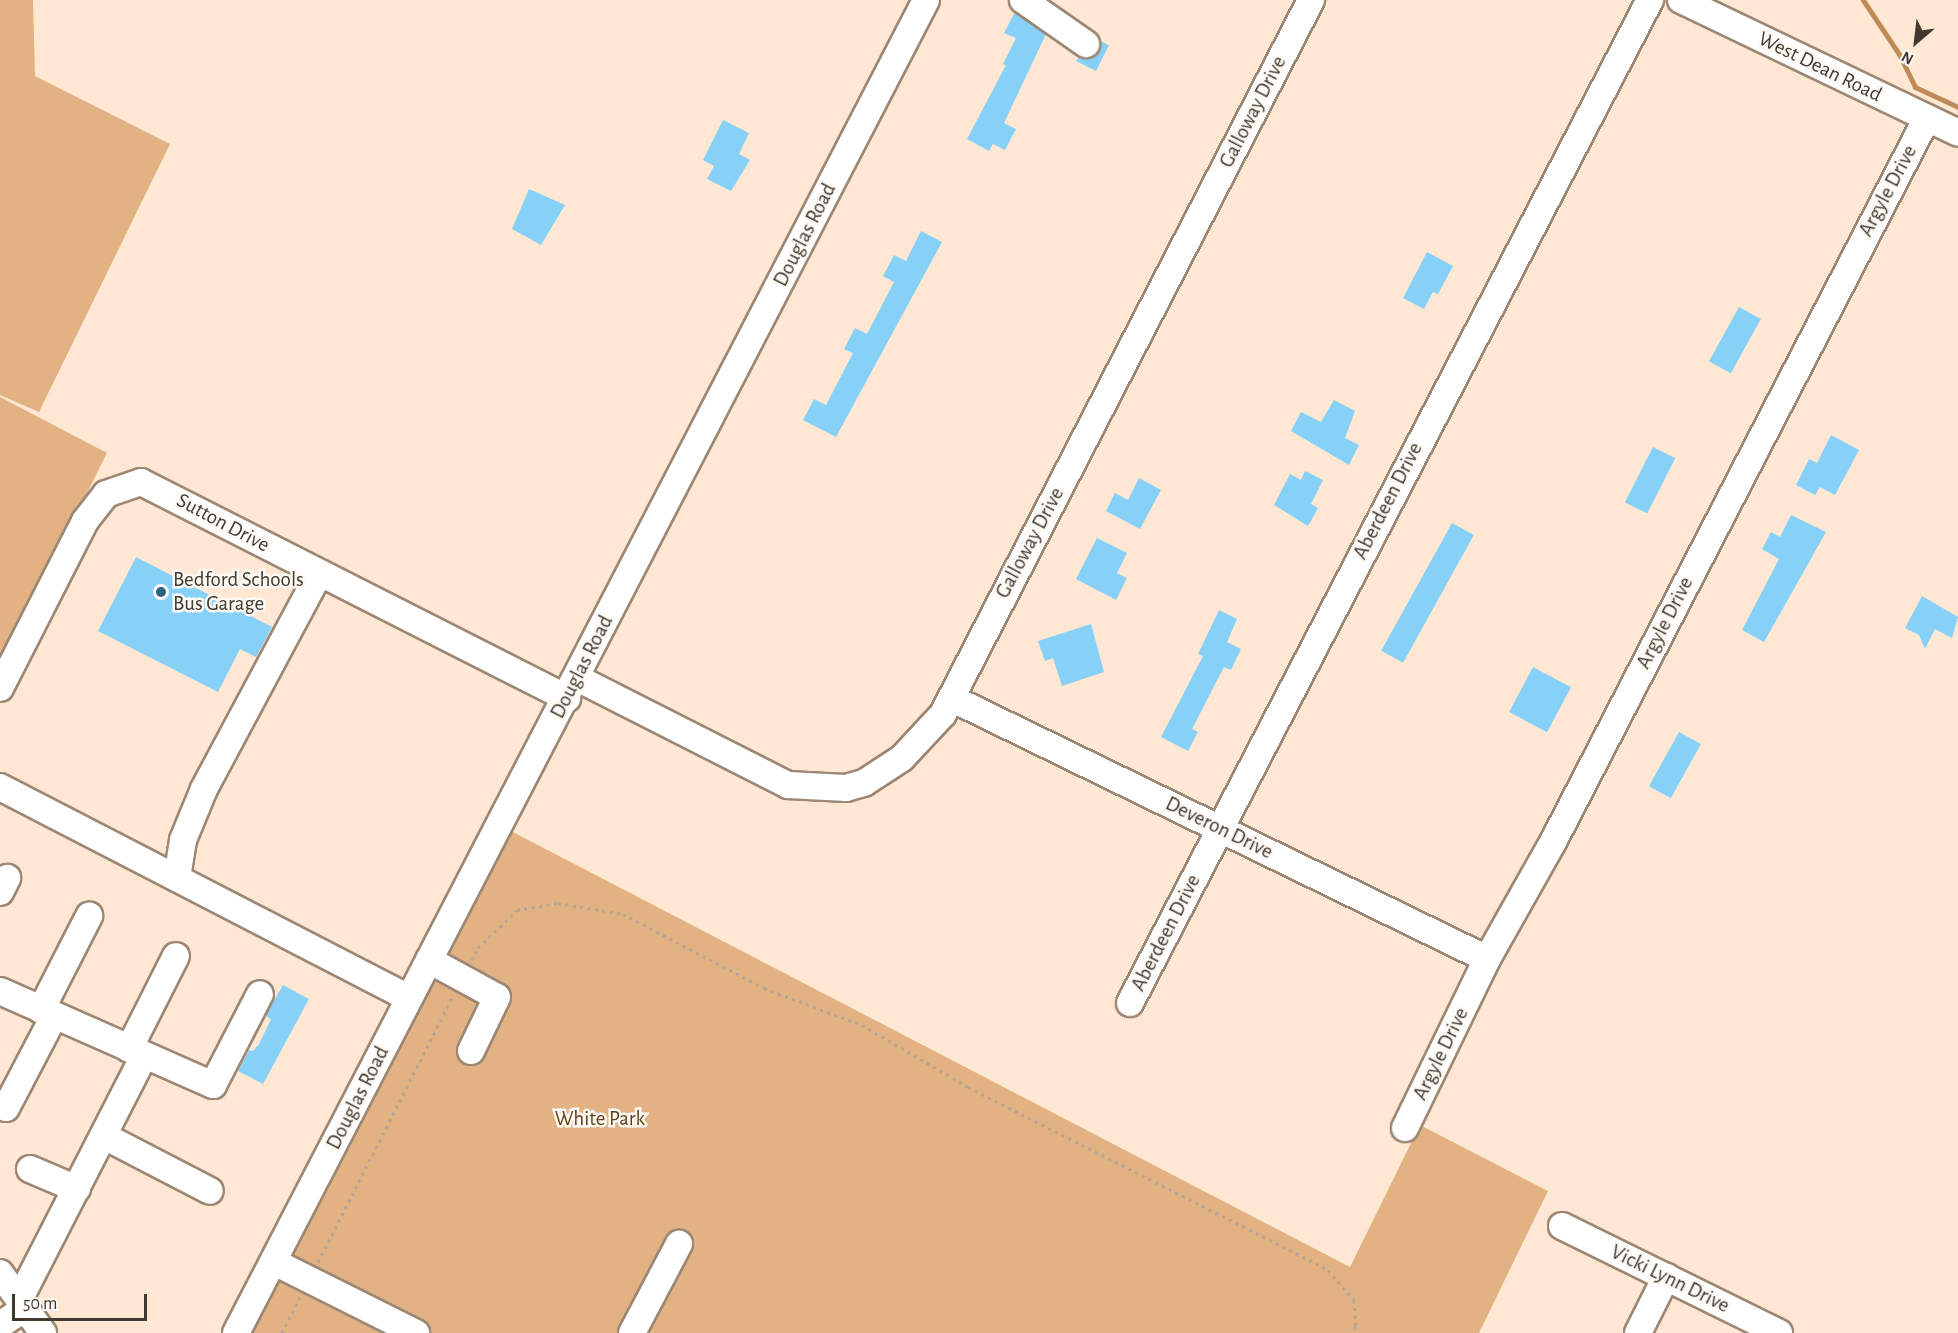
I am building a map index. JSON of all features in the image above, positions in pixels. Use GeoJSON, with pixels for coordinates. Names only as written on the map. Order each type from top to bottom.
{"type":"FeatureCollection","features":[{"type":"Feature","properties":{"kind":"street","name":"Douglas Road"},"geometry":{"type":"LineString","coordinates":[[236,1333],[572,688],[926,0]]}},
{"type":"Feature","properties":{"kind":"street"},"geometry":{"type":"LineString","coordinates":[[1023,0],[1086,44]]}},
{"type":"Feature","properties":{"kind":"street","name":"Galloway Drive"},"geometry":{"type":"LineString","coordinates":[[572,688],[765,776],[788,785],[820,790],[846,788],[881,774],[935,727],[1311,0]]}},
{"type":"Feature","properties":{"kind":"street","name":"Aberdeen Drive"},"geometry":{"type":"LineString","coordinates":[[1130,1004],[1650,0]]}},
{"type":"Feature","properties":{"kind":"street","name":"West Dean Road"},"geometry":{"type":"LineString","coordinates":[[1681,0],[1958,133]]}},
{"type":"Feature","properties":{"kind":"street","name":"Argyle Drive"},"geometry":{"type":"LineString","coordinates":[[1405,1128],[1487,958],[1553,842],[1927,118]]}},
{"type":"Feature","properties":{"kind":"street","name":"Sutton Drive"},"geometry":{"type":"LineString","coordinates":[[0,688],[85,521],[106,494],[141,482],[320,574],[572,688]]}},
{"type":"Feature","properties":{"kind":"street"},"geometry":{"type":"LineString","coordinates":[[177,878],[183,840],[204,789],[320,574]]}},
{"type":"Feature","properties":{"kind":"street","name":"Deveron Drive"},"geometry":{"type":"LineString","coordinates":[[951,698],[1487,958]]}},
{"type":"Feature","properties":{"kind":"street"},"geometry":{"type":"LineString","coordinates":[[0,787],[409,998]]}},
{"type":"Feature","properties":{"kind":"street"},"geometry":{"type":"LineString","coordinates":[[6,1108],[89,916]]}},
{"type":"Feature","properties":{"kind":"street"},"geometry":{"type":"LineString","coordinates":[[0,1325],[22,1304],[104,1136],[176,956]]}},
{"type":"Feature","properties":{"kind":"street"},"geometry":{"type":"LineString","coordinates":[[429,960],[497,997],[471,1051]]}},
{"type":"Feature","properties":{"kind":"street"},"geometry":{"type":"LineString","coordinates":[[0,991],[136,1053],[213,1085],[260,994]]}},
{"type":"Feature","properties":{"kind":"street"},"geometry":{"type":"LineString","coordinates":[[104,1136],[210,1191]]}},
{"type":"Feature","properties":{"kind":"street"},"geometry":{"type":"LineString","coordinates":[[30,1169],[77,1189]]}},
{"type":"Feature","properties":{"kind":"street","name":"Vicki Lynn Drive"},"geometry":{"type":"LineString","coordinates":[[1562,1226],[1779,1333]]}},
{"type":"Feature","properties":{"kind":"street"},"geometry":{"type":"LineString","coordinates":[[632,1333],[680,1244]]}},
{"type":"Feature","properties":{"kind":"street"},"geometry":{"type":"LineString","coordinates":[[274,1262],[416,1333]]}},
{"type":"Feature","properties":{"kind":"street"},"geometry":{"type":"LineString","coordinates":[[0,1274],[43,1333]]}},
{"type":"Feature","properties":{"kind":"street"},"geometry":{"type":"LineString","coordinates":[[1638,1333],[1666,1277]]}},
{"type":"Feature","properties":{"kind":"path"},"geometry":{"type":"LineString","coordinates":[[282,1333],[478,948],[517,910],[558,903],[623,914],[764,988],[862,1024],[968,1087],[1329,1270],[1354,1300],[1356,1326],[1352,1333]]}},
{"type":"Feature","properties":{"kind":"green space"},"geometry":{"type":"Polygon","coordinates":[[[0,0],[33,0],[35,76],[170,144],[39,412],[0,395],[0,0]]]}},
{"type":"Feature","properties":{"kind":"green space"},"geometry":{"type":"Polygon","coordinates":[[[0,397],[107,453],[0,667],[0,397]]]}},
{"type":"Feature","properties":{"kind":"green space","name":"White Park"},"geometry":{"type":"Polygon","coordinates":[[[509,830],[1350,1267],[1420,1125],[1548,1191],[1479,1333],[247,1333],[509,830]]]}},
{"type":"Feature","properties":{"kind":"building"},"geometry":{"type":"Polygon","coordinates":[[[1015,12],[1046,34],[1004,123],[1016,129],[1005,150],[993,144],[989,151],[967,139],[1006,65],[1003,64],[1016,38],[1004,33],[1015,12]]]}},
{"type":"Feature","properties":{"kind":"building"},"geometry":{"type":"Polygon","coordinates":[[[1100,41],[1109,45],[1096,71],[1076,61],[1079,57],[1092,58],[1098,53],[1100,41]]]}},
{"type":"Feature","properties":{"kind":"building"},"geometry":{"type":"Polygon","coordinates":[[[723,120],[749,133],[739,154],[750,160],[731,191],[707,179],[714,166],[703,160],[723,120]]]}},
{"type":"Feature","properties":{"kind":"building"},"geometry":{"type":"Polygon","coordinates":[[[529,189],[565,205],[541,245],[512,229],[529,189]]]}},
{"type":"Feature","properties":{"kind":"building"},"geometry":{"type":"Polygon","coordinates":[[[921,231],[942,242],[836,437],[803,420],[814,399],[826,405],[853,353],[844,349],[855,328],[867,334],[894,282],[883,276],[894,255],[906,261],[921,231]]]}},
{"type":"Feature","properties":{"kind":"building"},"geometry":{"type":"Polygon","coordinates":[[[1427,252],[1453,266],[1438,294],[1433,292],[1424,309],[1403,298],[1427,252]]]}},
{"type":"Feature","properties":{"kind":"building"},"geometry":{"type":"Polygon","coordinates":[[[1739,307],[1761,319],[1731,373],[1709,361],[1739,307]]]}},
{"type":"Feature","properties":{"kind":"building"},"geometry":{"type":"Polygon","coordinates":[[[1334,400],[1355,411],[1345,438],[1359,445],[1349,465],[1291,431],[1301,412],[1321,422],[1334,400]]]}},
{"type":"Feature","properties":{"kind":"building"},"geometry":{"type":"Polygon","coordinates":[[[1831,435],[1859,450],[1835,495],[1820,487],[1815,495],[1796,485],[1809,459],[1817,463],[1831,435]]]}},
{"type":"Feature","properties":{"kind":"building"},"geometry":{"type":"Polygon","coordinates":[[[1653,447],[1675,458],[1647,514],[1625,502],[1653,447]]]}},
{"type":"Feature","properties":{"kind":"building"},"geometry":{"type":"Polygon","coordinates":[[[1305,471],[1323,480],[1311,504],[1318,508],[1308,526],[1274,505],[1290,474],[1301,480],[1305,471]]]}},
{"type":"Feature","properties":{"kind":"building"},"geometry":{"type":"Polygon","coordinates":[[[1139,478],[1161,490],[1140,529],[1106,511],[1115,493],[1128,500],[1139,478]]]}},
{"type":"Feature","properties":{"kind":"building"},"geometry":{"type":"Polygon","coordinates":[[[1791,515],[1826,532],[1764,642],[1742,630],[1779,559],[1762,549],[1771,532],[1780,537],[1791,515]]]}},
{"type":"Feature","properties":{"kind":"building"},"geometry":{"type":"Polygon","coordinates":[[[1452,523],[1474,535],[1403,663],[1381,651],[1452,523]]]}},
{"type":"Feature","properties":{"kind":"building"},"geometry":{"type":"Polygon","coordinates":[[[1097,538],[1127,553],[1117,573],[1127,578],[1116,600],[1076,579],[1097,538]]]}},
{"type":"Feature","properties":{"kind":"building","name":"Bedford Schools Bus Garage"},"geometry":{"type":"Polygon","coordinates":[[[136,557],[272,627],[256,657],[240,649],[218,692],[98,631],[136,557]]]}},
{"type":"Feature","properties":{"kind":"building"},"geometry":{"type":"Polygon","coordinates":[[[1922,596],[1958,617],[1952,638],[1935,629],[1925,649],[1919,635],[1905,628],[1922,596]]]}},
{"type":"Feature","properties":{"kind":"building"},"geometry":{"type":"Polygon","coordinates":[[[1219,610],[1237,619],[1227,642],[1241,649],[1231,670],[1224,667],[1192,729],[1198,732],[1188,751],[1161,737],[1203,656],[1198,654],[1219,610]]]}},
{"type":"Feature","properties":{"kind":"building"},"geometry":{"type":"Polygon","coordinates":[[[1091,624],[1104,672],[1062,686],[1053,658],[1045,661],[1038,641],[1091,624]]]}},
{"type":"Feature","properties":{"kind":"building"},"geometry":{"type":"Polygon","coordinates":[[[1533,667],[1571,687],[1547,732],[1509,712],[1533,667]]]}},
{"type":"Feature","properties":{"kind":"building"},"geometry":{"type":"Polygon","coordinates":[[[1679,732],[1701,744],[1671,798],[1649,786],[1679,732]]]}},
{"type":"Feature","properties":{"kind":"building"},"geometry":{"type":"Polygon","coordinates":[[[283,985],[309,999],[263,1084],[238,1071],[249,1050],[253,1051],[259,1044],[271,1019],[266,1016],[283,985]]]}},
{"type":"Feature","properties":{"kind":"waterway"},"geometry":{"type":"LineString","coordinates":[[1863,0],[1899,54],[1915,87],[1958,107]]}},
{"type":"Feature","properties":{"kind":"place","name":"Bedford Schools Bus Garage"},"geometry":{"type":"Point","coordinates":[161,592]}}]}
